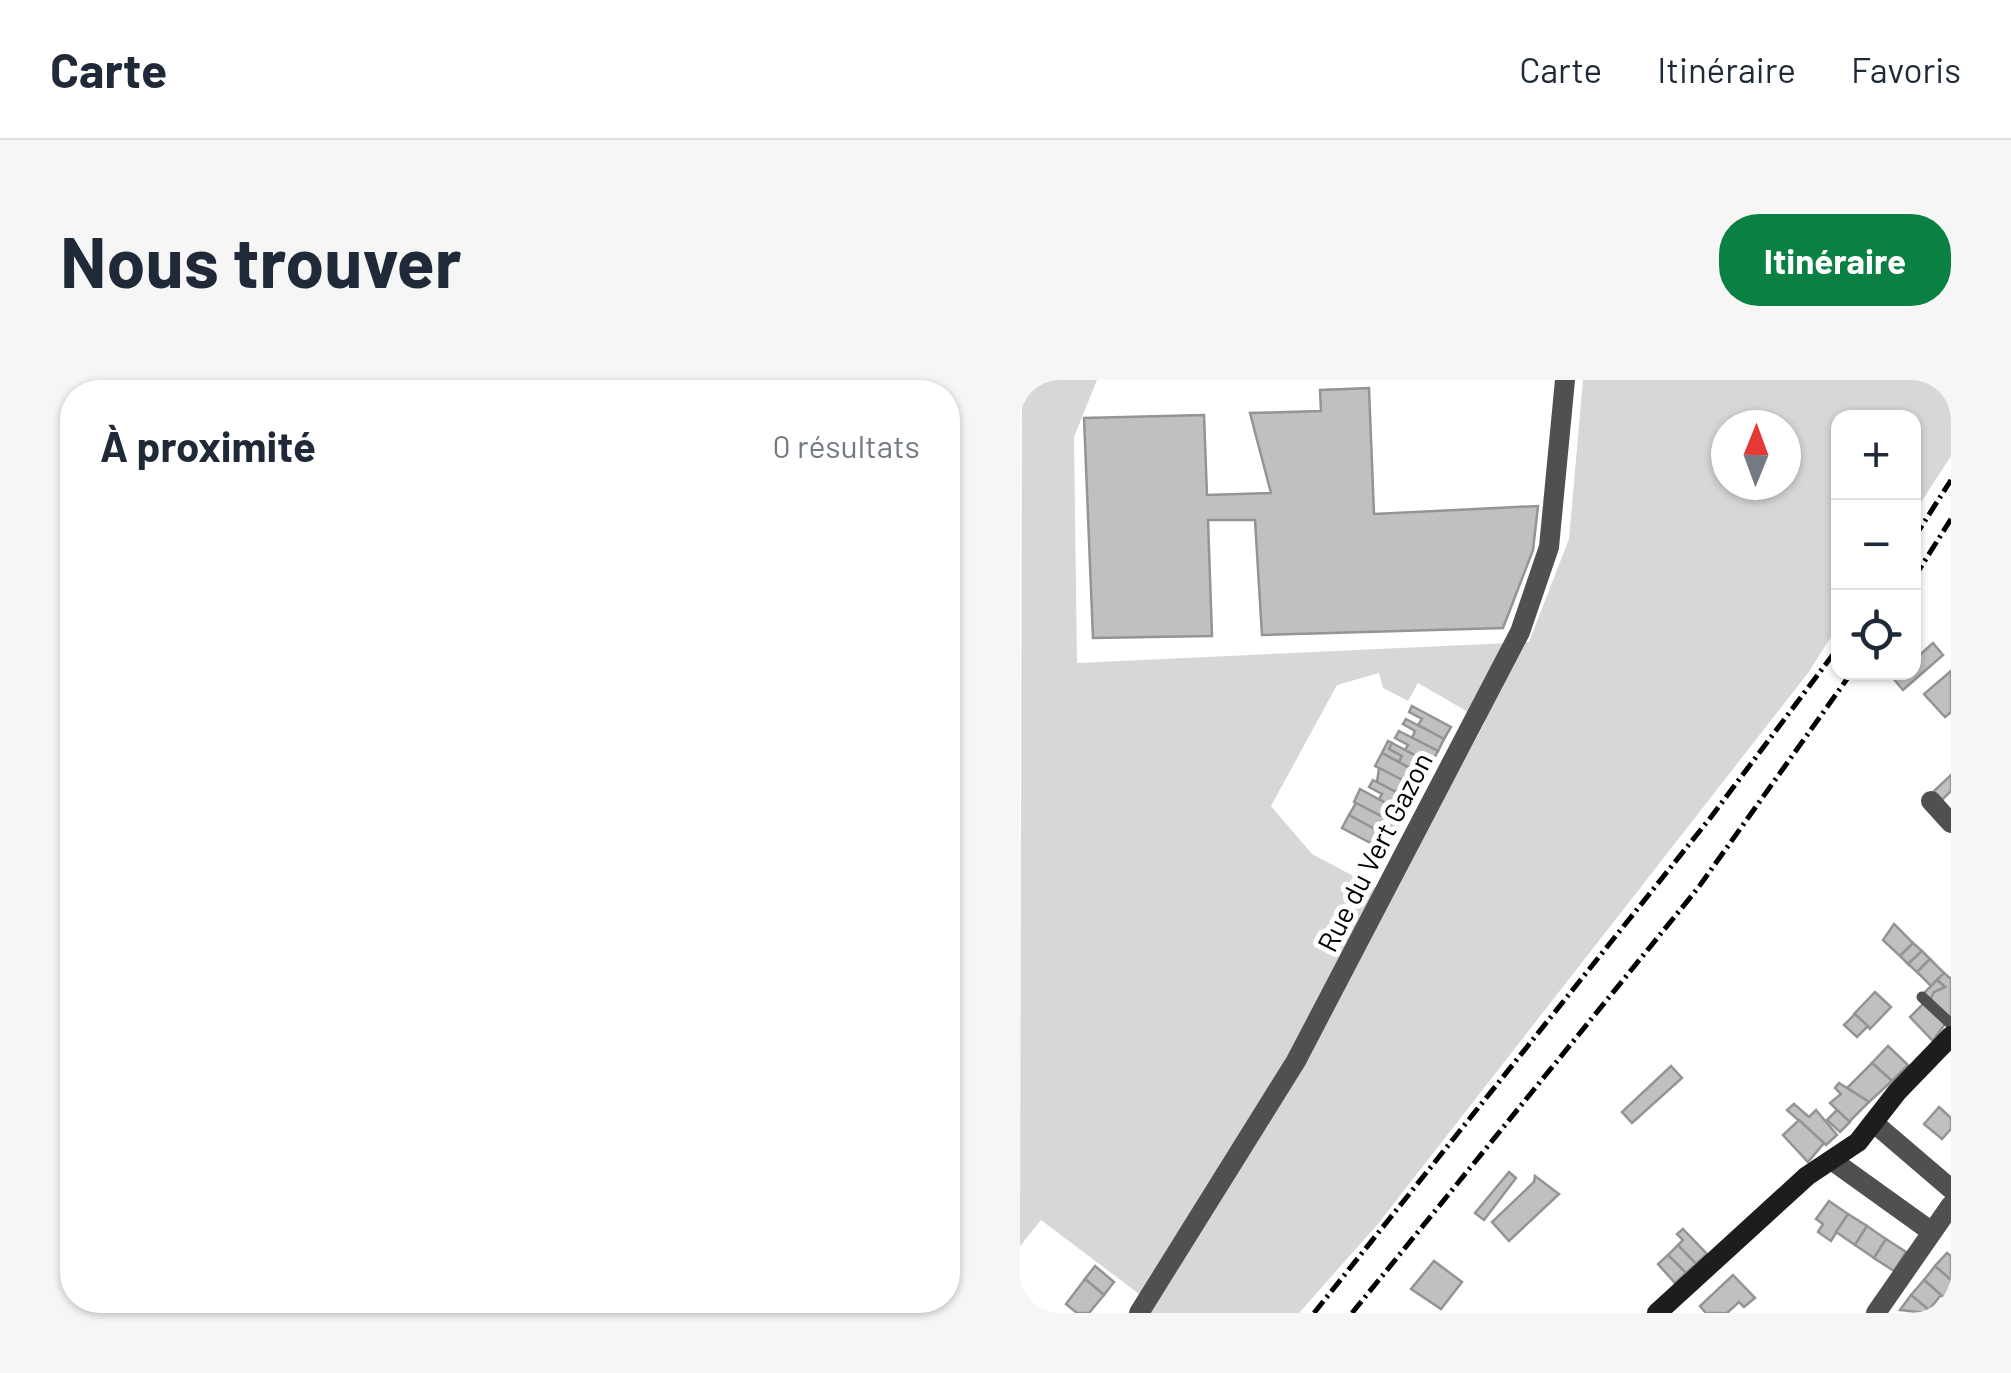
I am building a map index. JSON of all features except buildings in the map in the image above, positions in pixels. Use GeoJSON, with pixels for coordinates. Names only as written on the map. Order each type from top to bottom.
{"type":"FeatureCollection","features":[{"type":"Feature","properties":{"kind":"street","name":"Rue du Vert Gazon"},"geometry":{"type":"LineString","coordinates":[[1139,1313],[1296,1061],[1520,632],[1549,547],[1566,380]]}},
{"type":"Feature","properties":{"kind":"street"},"geometry":{"type":"LineString","coordinates":[[1931,801],[1951,823]]}},
{"type":"Feature","properties":{"kind":"street"},"geometry":{"type":"LineString","coordinates":[[1658,1313],[1807,1176],[1852,1149],[1951,1036]]}},
{"type":"Feature","properties":{"kind":"street"},"geometry":{"type":"LineString","coordinates":[[1874,1123],[1951,1189]]}},
{"type":"Feature","properties":{"kind":"street"},"geometry":{"type":"LineString","coordinates":[[1833,1161],[1932,1232]]}},
{"type":"Feature","properties":{"kind":"street"},"geometry":{"type":"LineString","coordinates":[[1876,1313],[1951,1205]]}},
{"type":"Feature","properties":{"kind":"lane"},"geometry":{"type":"LineString","coordinates":[[1922,996],[1951,1024]]}},
{"type":"Feature","properties":{"kind":"shaded area"},"geometry":{"type":"Polygon","coordinates":[[[1022,380],[1097,380],[1074,437],[1077,663],[1529,642],[1569,539],[1583,380],[1951,380],[1951,456],[1921,502],[1921,410],[1831,410],[1831,637],[1808,673],[1377,1225],[1299,1313],[1146,1313],[1151,1303],[1041,1220],[1020,1246],[1022,380]],[[1379,673],[1337,685],[1271,806],[1312,854],[1391,896],[1485,722],[1418,683],[1408,701],[1383,688],[1379,673]]]}},
{"type":"Feature","properties":{"kind":"railway"},"geometry":{"type":"LineString","coordinates":[[1921,527],[1951,480]]}},
{"type":"Feature","properties":{"kind":"railway"},"geometry":{"type":"LineString","coordinates":[[1921,567],[1951,519]]}},
{"type":"Feature","properties":{"kind":"railway"},"geometry":{"type":"LineString","coordinates":[[1314,1313],[1711,817],[1831,657]]}},
{"type":"Feature","properties":{"kind":"railway"},"geometry":{"type":"LineString","coordinates":[[1352,1313],[1698,888],[1846,680]]}}]}
